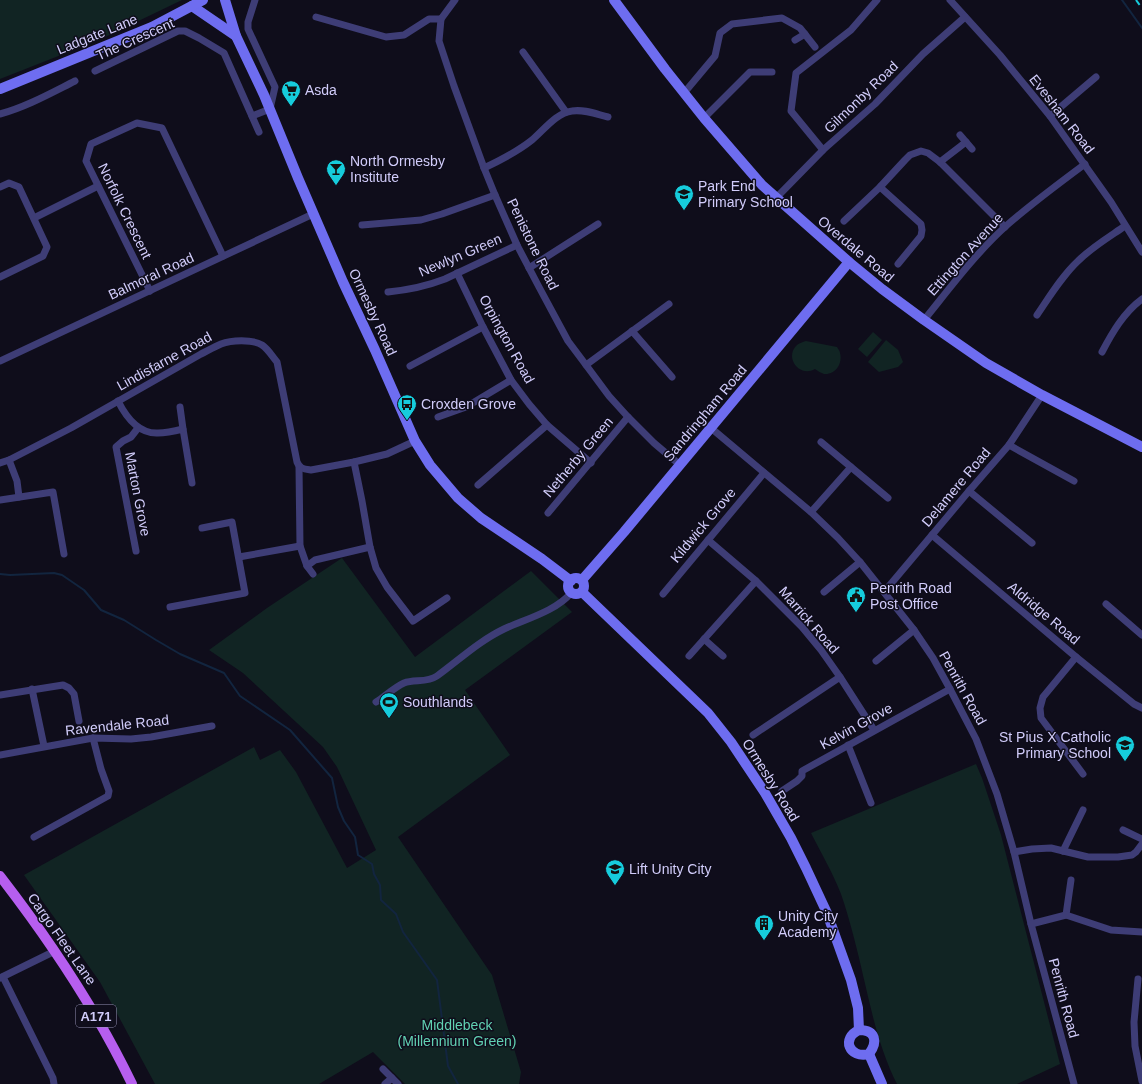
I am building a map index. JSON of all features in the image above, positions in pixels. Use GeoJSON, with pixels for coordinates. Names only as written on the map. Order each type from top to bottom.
{"type":"FeatureCollection","features":[{"type":"Feature","properties":{"kind":"main road","name":"Cargo Fleet Lane"},"geometry":{"type":"LineString","coordinates":[[0,876],[35,922],[83,994],[132,1084]]}},
{"type":"Feature","properties":{"kind":"street","name":"Ladgate Lane"},"geometry":{"type":"LineString","coordinates":[[0,89],[152,26],[203,0]]}},
{"type":"Feature","properties":{"kind":"street","name":"Ormesby Road"},"geometry":{"type":"LineString","coordinates":[[225,0],[236,36],[270,108],[313,214],[415,441],[430,465],[458,498],[481,518],[542,559],[570,581]]}},
{"type":"Feature","properties":{"kind":"street"},"geometry":{"type":"LineString","coordinates":[[255,0],[248,22],[248,29],[275,87],[270,108],[252,116],[259,132]]}},
{"type":"Feature","properties":{"kind":"street"},"geometry":{"type":"LineString","coordinates":[[316,17],[386,37],[404,35],[429,19],[441,19],[454,0]]}},
{"type":"Feature","properties":{"kind":"street","name":"Overdale Road"},"geometry":{"type":"LineString","coordinates":[[614,0],[684,93],[762,185],[849,262],[924,320],[986,363],[1096,425],[1142,447]]}},
{"type":"Feature","properties":{"kind":"street"},"geometry":{"type":"LineString","coordinates":[[823,150],[791,111],[796,73],[851,30],[877,0]]}},
{"type":"Feature","properties":{"kind":"street","name":"Evesham Road"},"geometry":{"type":"LineString","coordinates":[[950,0],[1000,55],[1050,116],[1111,202],[1142,252]]}},
{"type":"Feature","properties":{"kind":"street"},"geometry":{"type":"LineString","coordinates":[[192,6],[236,36]]}},
{"type":"Feature","properties":{"kind":"street","name":"Gilmonby Road"},"geometry":{"type":"LineString","coordinates":[[776,198],[823,150],[875,104],[924,54],[965,17]]}},
{"type":"Feature","properties":{"kind":"street"},"geometry":{"type":"LineString","coordinates":[[684,93],[715,56],[720,34],[732,24],[782,18],[800,28],[815,47]]}},
{"type":"Feature","properties":{"kind":"street","name":"Penistone Road"},"geometry":{"type":"LineString","coordinates":[[441,19],[440,41],[454,86],[484,168],[517,245],[568,341],[609,396],[628,417],[680,464]]}},
{"type":"Feature","properties":{"kind":"street","name":"The Crescent"},"geometry":{"type":"LineString","coordinates":[[95,71],[178,31],[185,31],[224,53],[252,116]]}},
{"type":"Feature","properties":{"kind":"street"},"geometry":{"type":"LineString","coordinates":[[795,40],[805,34]]}},
{"type":"Feature","properties":{"kind":"street"},"geometry":{"type":"LineString","coordinates":[[523,52],[566,112]]}},
{"type":"Feature","properties":{"kind":"street"},"geometry":{"type":"LineString","coordinates":[[704,118],[750,72],[772,72]]}},
{"type":"Feature","properties":{"kind":"street"},"geometry":{"type":"LineString","coordinates":[[1050,116],[1096,76]]}},
{"type":"Feature","properties":{"kind":"street"},"geometry":{"type":"LineString","coordinates":[[0,114],[32,102],[75,81]]}},
{"type":"Feature","properties":{"kind":"street"},"geometry":{"type":"LineString","coordinates":[[484,168],[510,156],[566,112],[581,110],[608,118]]}},
{"type":"Feature","properties":{"kind":"street","name":"Norfolk Crescent"},"geometry":{"type":"LineString","coordinates":[[150,291],[86,162],[91,144],[137,123],[162,128],[223,256]]}},
{"type":"Feature","properties":{"kind":"street"},"geometry":{"type":"LineString","coordinates":[[960,135],[972,149]]}},
{"type":"Feature","properties":{"kind":"street"},"geometry":{"type":"LineString","coordinates":[[940,162],[966,142]]}},
{"type":"Feature","properties":{"kind":"street"},"geometry":{"type":"LineString","coordinates":[[844,221],[880,187],[910,155],[921,151],[928,153],[940,162],[1005,227]]}},
{"type":"Feature","properties":{"kind":"street","name":"Ettington Avenue"},"geometry":{"type":"LineString","coordinates":[[924,320],[984,248],[1005,227],[1037,200],[1085,164]]}},
{"type":"Feature","properties":{"kind":"street"},"geometry":{"type":"LineString","coordinates":[[0,187],[9,183],[20,187],[47,247],[44,256],[0,277]]}},
{"type":"Feature","properties":{"kind":"street"},"geometry":{"type":"LineString","coordinates":[[34,218],[98,186]]}},
{"type":"Feature","properties":{"kind":"street"},"geometry":{"type":"LineString","coordinates":[[880,187],[921,224],[921,236],[898,264]]}},
{"type":"Feature","properties":{"kind":"street"},"geometry":{"type":"LineString","coordinates":[[362,225],[421,220],[495,195]]}},
{"type":"Feature","properties":{"kind":"street","name":"Balmoral Road"},"geometry":{"type":"LineString","coordinates":[[0,361],[313,214]]}},
{"type":"Feature","properties":{"kind":"street"},"geometry":{"type":"LineString","coordinates":[[529,268],[598,224]]}},
{"type":"Feature","properties":{"kind":"street"},"geometry":{"type":"LineString","coordinates":[[1037,315],[1061,281],[1078,261],[1098,244],[1125,226]]}},
{"type":"Feature","properties":{"kind":"street","name":"Newlyn Green"},"geometry":{"type":"LineString","coordinates":[[388,292],[421,287],[433,283],[457,274],[517,245]]}},
{"type":"Feature","properties":{"kind":"street","name":"Sandringham Road"},"geometry":{"type":"LineString","coordinates":[[582,580],[624,532],[849,262]]}},
{"type":"Feature","properties":{"kind":"street","name":"Orpington Road"},"geometry":{"type":"LineString","coordinates":[[457,274],[511,380],[547,425],[591,463]]}},
{"type":"Feature","properties":{"kind":"street"},"geometry":{"type":"LineString","coordinates":[[1102,352],[1113,331],[1124,316],[1142,299]]}},
{"type":"Feature","properties":{"kind":"street"},"geometry":{"type":"LineString","coordinates":[[586,365],[668,304]]}},
{"type":"Feature","properties":{"kind":"street"},"geometry":{"type":"LineString","coordinates":[[410,366],[483,327]]}},
{"type":"Feature","properties":{"kind":"street"},"geometry":{"type":"LineString","coordinates":[[632,331],[672,377]]}},
{"type":"Feature","properties":{"kind":"street","name":"Lindisfarne Road"},"geometry":{"type":"LineString","coordinates":[[0,462],[9,460],[70,428],[201,354],[222,344],[251,341],[261,345],[271,353],[277,362],[293,446],[299,467],[300,546],[307,566],[313,574]]}},
{"type":"Feature","properties":{"kind":"street"},"geometry":{"type":"LineString","coordinates":[[438,417],[466,407],[511,380]]}},
{"type":"Feature","properties":{"kind":"street","name":"Delamere Road"},"geometry":{"type":"LineString","coordinates":[[884,592],[1009,445],[1042,395]]}},
{"type":"Feature","properties":{"kind":"street"},"geometry":{"type":"LineString","coordinates":[[118,401],[124,413],[138,428],[147,432],[157,433],[183,429]]}},
{"type":"Feature","properties":{"kind":"street"},"geometry":{"type":"LineString","coordinates":[[180,407],[192,483]]}},
{"type":"Feature","properties":{"kind":"street","name":"Netherby Green"},"geometry":{"type":"LineString","coordinates":[[548,513],[628,417]]}},
{"type":"Feature","properties":{"kind":"street"},"geometry":{"type":"LineString","coordinates":[[478,485],[547,425]]}},
{"type":"Feature","properties":{"kind":"street","name":"Marton Grove"},"geometry":{"type":"LineString","coordinates":[[136,551],[116,447],[131,437],[138,428]]}},
{"type":"Feature","properties":{"kind":"street","name":"Penrith Road"},"geometry":{"type":"LineString","coordinates":[[711,428],[811,512],[838,538],[884,592],[914,630],[933,658],[976,739],[997,794],[1014,852],[1031,924],[1074,1084]]}},
{"type":"Feature","properties":{"kind":"street"},"geometry":{"type":"LineString","coordinates":[[299,467],[311,470],[354,462],[387,454],[415,441]]}},
{"type":"Feature","properties":{"kind":"street"},"geometry":{"type":"LineString","coordinates":[[821,442],[888,498]]}},
{"type":"Feature","properties":{"kind":"street"},"geometry":{"type":"LineString","coordinates":[[1009,445],[1074,482]]}},
{"type":"Feature","properties":{"kind":"street"},"geometry":{"type":"LineString","coordinates":[[9,460],[17,480],[19,497]]}},
{"type":"Feature","properties":{"kind":"street"},"geometry":{"type":"LineString","coordinates":[[354,462],[370,547],[376,568],[387,587],[413,621],[447,598]]}},
{"type":"Feature","properties":{"kind":"street"},"geometry":{"type":"LineString","coordinates":[[811,512],[851,467]]}},
{"type":"Feature","properties":{"kind":"street","name":"Kildwick Grove"},"geometry":{"type":"LineString","coordinates":[[663,594],[764,473]]}},
{"type":"Feature","properties":{"kind":"street"},"geometry":{"type":"LineString","coordinates":[[969,491],[1032,542]]}},
{"type":"Feature","properties":{"kind":"street"},"geometry":{"type":"LineString","coordinates":[[0,500],[54,492],[64,554]]}},
{"type":"Feature","properties":{"kind":"street"},"geometry":{"type":"LineString","coordinates":[[170,607],[245,593],[232,522],[202,528]]}},
{"type":"Feature","properties":{"kind":"street","name":"Aldridge Road"},"geometry":{"type":"LineString","coordinates":[[932,535],[1076,657],[1134,704],[1142,708]]}},
{"type":"Feature","properties":{"kind":"street","name":"Marrick Road"},"geometry":{"type":"LineString","coordinates":[[708,540],[756,581],[802,627],[821,650],[840,677],[874,730]]}},
{"type":"Feature","properties":{"kind":"street"},"geometry":{"type":"LineString","coordinates":[[239,557],[300,546]]}},
{"type":"Feature","properties":{"kind":"street"},"geometry":{"type":"LineString","coordinates":[[307,566],[315,560],[370,547]]}},
{"type":"Feature","properties":{"kind":"street"},"geometry":{"type":"LineString","coordinates":[[824,592],[860,562]]}},
{"type":"Feature","properties":{"kind":"street"},"geometry":{"type":"LineString","coordinates":[[576,578],[582,580],[584,586],[582,592],[577,594],[571,593],[568,586],[570,581],[576,578]]}},
{"type":"Feature","properties":{"kind":"street"},"geometry":{"type":"LineString","coordinates":[[690,656],[699,651],[704,639],[756,581]]}},
{"type":"Feature","properties":{"kind":"street","name":"Ormesby Road"},"geometry":{"type":"LineString","coordinates":[[582,592],[708,713],[731,742],[765,793],[791,838],[827,913],[851,980],[858,1008],[859,1030]]}},
{"type":"Feature","properties":{"kind":"street"},"geometry":{"type":"LineString","coordinates":[[376,702],[401,684],[424,681],[436,677],[487,638],[503,629],[554,607],[571,593]]}},
{"type":"Feature","properties":{"kind":"street"},"geometry":{"type":"LineString","coordinates":[[1106,604],[1142,635]]}},
{"type":"Feature","properties":{"kind":"street"},"geometry":{"type":"LineString","coordinates":[[876,661],[914,630]]}},
{"type":"Feature","properties":{"kind":"street"},"geometry":{"type":"LineString","coordinates":[[704,639],[723,656]]}},
{"type":"Feature","properties":{"kind":"street"},"geometry":{"type":"LineString","coordinates":[[1076,657],[1043,697],[1040,708],[1041,718],[1083,774]]}},
{"type":"Feature","properties":{"kind":"street"},"geometry":{"type":"LineString","coordinates":[[753,736],[840,677]]}},
{"type":"Feature","properties":{"kind":"street"},"geometry":{"type":"LineString","coordinates":[[0,695],[63,685],[69,688],[74,694],[79,720]]}},
{"type":"Feature","properties":{"kind":"street","name":"Kelvin Grove"},"geometry":{"type":"LineString","coordinates":[[782,790],[797,781],[802,776],[802,771],[950,689]]}},
{"type":"Feature","properties":{"kind":"street"},"geometry":{"type":"LineString","coordinates":[[32,690],[44,746]]}},
{"type":"Feature","properties":{"kind":"street","name":"Ravendale Road"},"geometry":{"type":"LineString","coordinates":[[0,755],[93,738],[131,739],[151,737],[212,726]]}},
{"type":"Feature","properties":{"kind":"street"},"geometry":{"type":"LineString","coordinates":[[34,837],[108,796],[109,791],[101,769],[93,738]]}},
{"type":"Feature","properties":{"kind":"street"},"geometry":{"type":"LineString","coordinates":[[848,745],[871,803]]}},
{"type":"Feature","properties":{"kind":"street"},"geometry":{"type":"LineString","coordinates":[[1063,851],[1083,810]]}},
{"type":"Feature","properties":{"kind":"street"},"geometry":{"type":"LineString","coordinates":[[1123,830],[1142,839]]}},
{"type":"Feature","properties":{"kind":"street"},"geometry":{"type":"LineString","coordinates":[[1014,852],[1041,848],[1088,857],[1118,857],[1132,855],[1142,844]]}},
{"type":"Feature","properties":{"kind":"street"},"geometry":{"type":"LineString","coordinates":[[1066,915],[1071,880]]}},
{"type":"Feature","properties":{"kind":"street"},"geometry":{"type":"LineString","coordinates":[[1031,924],[1066,915],[1111,930],[1142,932]]}},
{"type":"Feature","properties":{"kind":"street"},"geometry":{"type":"LineString","coordinates":[[54,1084],[53,1078],[2,977],[55,951]]}},
{"type":"Feature","properties":{"kind":"street"},"geometry":{"type":"LineString","coordinates":[[1138,979],[1134,1022],[1135,1046],[1142,1081]]}},
{"type":"Feature","properties":{"kind":"street"},"geometry":{"type":"LineString","coordinates":[[859,1030],[863,1030],[869,1032],[873,1036],[874,1045],[869,1054],[856,1054],[851,1050],[848,1046],[852,1034],[859,1030]]}},
{"type":"Feature","properties":{"kind":"street"},"geometry":{"type":"LineString","coordinates":[[869,1054],[882,1084]]}},
{"type":"Feature","properties":{"kind":"street"},"geometry":{"type":"LineString","coordinates":[[383,1069],[398,1084]]}},
{"type":"Feature","properties":{"kind":"street"},"geometry":{"type":"LineString","coordinates":[[385,1084],[392,1078]]}},
{"type":"Feature","properties":{"kind":"green space"},"geometry":{"type":"Polygon","coordinates":[[[0,0],[182,0],[99,40],[0,79],[0,0]]]}},
{"type":"Feature","properties":{"kind":"green space"},"geometry":{"type":"Polygon","coordinates":[[[873,332],[882,340],[867,357],[858,349],[873,332]]]}},
{"type":"Feature","properties":{"kind":"green space"},"geometry":{"type":"Polygon","coordinates":[[[886,340],[898,350],[903,362],[898,367],[879,372],[868,362],[886,340]]]}},
{"type":"Feature","properties":{"kind":"green space"},"geometry":{"type":"Polygon","coordinates":[[[806,341],[837,347],[841,357],[839,365],[835,371],[824,374],[815,369],[804,371],[795,365],[792,355],[793,350],[798,344],[806,341]]]}},
{"type":"Feature","properties":{"kind":"green space","name":"Middlebeck (Millennium Green)"},"geometry":{"type":"Polygon","coordinates":[[[342,558],[415,657],[531,571],[572,612],[465,690],[510,755],[398,837],[492,975],[521,1072],[519,1084],[405,1084],[373,1052],[319,1084],[155,1084],[100,982],[24,875],[254,747],[260,760],[280,750],[296,772],[347,868],[376,850],[337,767],[323,747],[243,673],[209,650],[267,608],[342,558]]]}},
{"type":"Feature","properties":{"kind":"green space"},"geometry":{"type":"Polygon","coordinates":[[[976,764],[1001,835],[1060,1064],[1017,1084],[897,1084],[882,1049],[843,899],[811,833],[976,764]]]}},
{"type":"Feature","properties":{"kind":"waterway"},"geometry":{"type":"LineString","coordinates":[[1122,0],[1142,28]]}},
{"type":"Feature","properties":{"kind":"waterway"},"geometry":{"type":"LineString","coordinates":[[0,574],[54,573],[62,575],[84,590],[101,610],[124,620],[180,654],[224,673],[240,696],[290,730],[332,778],[338,807],[344,821],[355,837],[358,855],[372,864],[374,874],[380,885],[381,900],[396,914],[403,932],[437,980],[448,1066],[458,1084]]}},
{"type":"Feature","properties":{"kind":"railway"},"geometry":{"type":"LineString","coordinates":[[1136,0],[1142,8]]}},
{"type":"Feature","properties":{"kind":"place","name":"Asda"},"geometry":{"type":"Point","coordinates":[291,107]}},
{"type":"Feature","properties":{"kind":"place","name":"North Ormesby Institute"},"geometry":{"type":"Point","coordinates":[336,186]}},
{"type":"Feature","properties":{"kind":"place","name":"Park End Primary School"},"geometry":{"type":"Point","coordinates":[684,211]}},
{"type":"Feature","properties":{"kind":"place","name":"Croxden Grove"},"geometry":{"type":"Point","coordinates":[407,421]}},
{"type":"Feature","properties":{"kind":"place","name":"Penrith Road Post Office"},"geometry":{"type":"Point","coordinates":[856,613]}},
{"type":"Feature","properties":{"kind":"place","name":"Southlands"},"geometry":{"type":"Point","coordinates":[389,719]}},
{"type":"Feature","properties":{"kind":"place","name":"St Pius X Catholic Primary School"},"geometry":{"type":"Point","coordinates":[1125,762]}},
{"type":"Feature","properties":{"kind":"place","name":"Lift Unity City"},"geometry":{"type":"Point","coordinates":[615,886]}},
{"type":"Feature","properties":{"kind":"place","name":"Unity City Academy"},"geometry":{"type":"Point","coordinates":[764,941]}}]}
